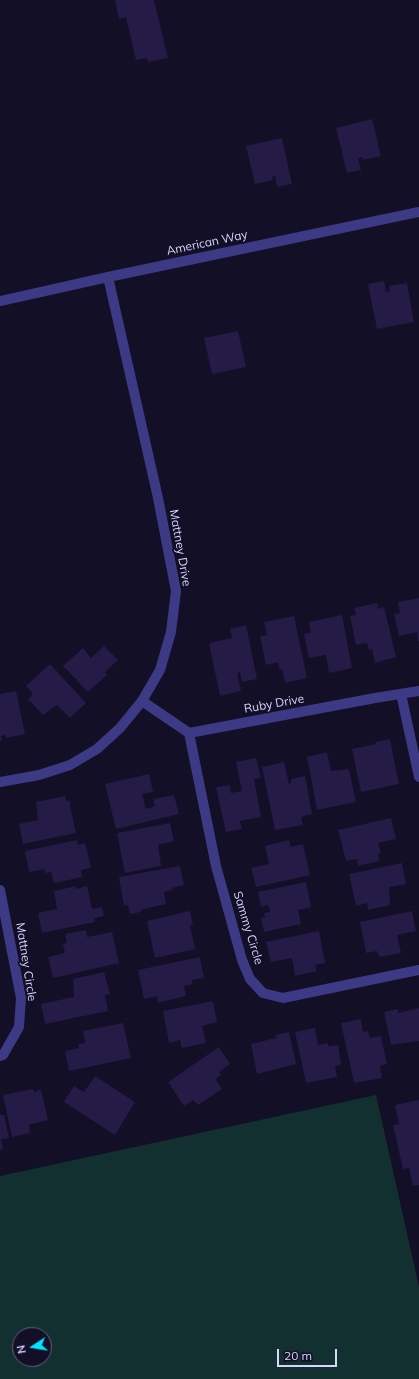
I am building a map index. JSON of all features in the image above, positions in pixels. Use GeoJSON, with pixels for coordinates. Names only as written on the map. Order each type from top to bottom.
{"type":"FeatureCollection","features":[{"type":"Feature","properties":{"kind":"street","name":"American Way"},"geometry":{"type":"LineString","coordinates":[[0,301],[419,212]]}},
{"type":"Feature","properties":{"kind":"street","name":"Mattney Drive"},"geometry":{"type":"LineString","coordinates":[[0,782],[39,775],[70,765],[97,749],[109,739],[142,701],[160,670],[171,632],[176,592],[158,498],[108,277]]}},
{"type":"Feature","properties":{"kind":"street","name":"Ruby Drive"},"geometry":{"type":"LineString","coordinates":[[188,733],[419,690]]}},
{"type":"Feature","properties":{"kind":"street"},"geometry":{"type":"LineString","coordinates":[[401,694],[419,777]]}},
{"type":"Feature","properties":{"kind":"street"},"geometry":{"type":"LineString","coordinates":[[142,701],[188,733]]}},
{"type":"Feature","properties":{"kind":"street","name":"Sammy Circle"},"geometry":{"type":"LineString","coordinates":[[188,733],[216,866],[242,960],[250,979],[263,993],[283,998],[419,970]]}},
{"type":"Feature","properties":{"kind":"street","name":"Mattney Circle"},"geometry":{"type":"LineString","coordinates":[[0,890],[21,998],[19,1027],[3,1055],[0,1056]]}},
{"type":"Feature","properties":{"kind":"green space"},"geometry":{"type":"Polygon","coordinates":[[[376,1095],[419,1287],[419,1379],[0,1379],[0,1176],[376,1095]]]}},
{"type":"Feature","properties":{"kind":"building"},"geometry":{"type":"Polygon","coordinates":[[[115,0],[154,0],[168,58],[148,62],[147,58],[136,60],[126,17],[119,19],[115,0]]]}},
{"type":"Feature","properties":{"kind":"building"},"geometry":{"type":"Polygon","coordinates":[[[372,119],[381,156],[363,160],[362,157],[358,158],[361,170],[347,173],[336,128],[372,119]]]}},
{"type":"Feature","properties":{"kind":"building"},"geometry":{"type":"Polygon","coordinates":[[[282,138],[292,184],[277,187],[275,176],[272,177],[273,180],[255,184],[246,146],[282,138]]]}},
{"type":"Feature","properties":{"kind":"building"},"geometry":{"type":"Polygon","coordinates":[[[384,281],[386,292],[390,291],[389,286],[407,283],[414,322],[377,329],[368,284],[384,281]]]}},
{"type":"Feature","properties":{"kind":"building"},"geometry":{"type":"Polygon","coordinates":[[[238,331],[246,367],[212,374],[204,338],[238,331]]]}},
{"type":"Feature","properties":{"kind":"building"},"geometry":{"type":"Polygon","coordinates":[[[419,598],[418,641],[417,632],[399,636],[394,614],[400,613],[398,602],[419,598]]]}},
{"type":"Feature","properties":{"kind":"building"},"geometry":{"type":"Polygon","coordinates":[[[377,603],[378,609],[384,607],[396,657],[375,663],[372,649],[369,650],[367,643],[356,645],[350,616],[356,615],[354,608],[377,603]]]}},
{"type":"Feature","properties":{"kind":"building"},"geometry":{"type":"Polygon","coordinates":[[[342,615],[352,668],[329,673],[326,655],[309,658],[304,634],[311,633],[309,622],[342,615]]]}},
{"type":"Feature","properties":{"kind":"building"},"geometry":{"type":"Polygon","coordinates":[[[294,616],[307,678],[285,683],[282,669],[279,669],[278,662],[266,665],[260,636],[267,635],[264,622],[294,616]]]}},
{"type":"Feature","properties":{"kind":"building"},"geometry":{"type":"Polygon","coordinates":[[[246,625],[257,679],[242,682],[240,672],[237,673],[241,691],[220,696],[209,643],[232,638],[230,629],[246,625]]]}},
{"type":"Feature","properties":{"kind":"building"},"geometry":{"type":"Polygon","coordinates":[[[104,646],[118,660],[105,672],[107,675],[88,692],[63,666],[83,648],[91,658],[104,646]]]}},
{"type":"Feature","properties":{"kind":"building"},"geometry":{"type":"Polygon","coordinates":[[[50,664],[86,703],[70,718],[57,705],[43,715],[28,699],[33,694],[26,686],[50,664]]]}},
{"type":"Feature","properties":{"kind":"building"},"geometry":{"type":"Polygon","coordinates":[[[16,691],[25,734],[6,738],[5,735],[1,736],[2,741],[0,741],[0,694],[16,691]]]}},
{"type":"Feature","properties":{"kind":"building"},"geometry":{"type":"Polygon","coordinates":[[[390,739],[399,784],[361,792],[352,749],[376,744],[375,742],[390,739]]]}},
{"type":"Feature","properties":{"kind":"building"},"geometry":{"type":"Polygon","coordinates":[[[327,752],[331,771],[349,769],[356,802],[317,810],[307,757],[327,752]]]}},
{"type":"Feature","properties":{"kind":"building"},"geometry":{"type":"Polygon","coordinates":[[[256,758],[261,778],[254,779],[261,817],[240,821],[242,829],[226,832],[216,787],[230,785],[231,793],[242,791],[236,762],[256,758]]]}},
{"type":"Feature","properties":{"kind":"building"},"geometry":{"type":"Polygon","coordinates":[[[284,762],[289,784],[291,783],[291,779],[305,776],[312,814],[301,817],[303,825],[275,830],[262,767],[284,762]]]}},
{"type":"Feature","properties":{"kind":"building"},"geometry":{"type":"Polygon","coordinates":[[[149,774],[153,792],[142,794],[146,809],[155,806],[153,799],[174,795],[179,814],[116,829],[105,784],[149,774]]]}},
{"type":"Feature","properties":{"kind":"building"},"geometry":{"type":"Polygon","coordinates":[[[65,796],[66,801],[69,800],[76,833],[23,844],[19,824],[38,820],[36,802],[65,796]]]}},
{"type":"Feature","properties":{"kind":"building"},"geometry":{"type":"Polygon","coordinates":[[[391,818],[396,839],[378,843],[381,853],[378,854],[379,861],[358,866],[357,859],[346,861],[338,830],[391,818]]]}},
{"type":"Feature","properties":{"kind":"building"},"geometry":{"type":"Polygon","coordinates":[[[170,823],[174,841],[158,845],[161,866],[125,873],[117,833],[170,823]]]}},
{"type":"Feature","properties":{"kind":"building"},"geometry":{"type":"Polygon","coordinates":[[[77,840],[78,845],[85,843],[91,868],[81,870],[82,877],[54,883],[51,872],[45,873],[44,869],[29,872],[25,851],[77,840]]]}},
{"type":"Feature","properties":{"kind":"building"},"geometry":{"type":"Polygon","coordinates":[[[289,840],[291,847],[303,844],[310,875],[256,887],[251,868],[269,864],[265,846],[289,840]]]}},
{"type":"Feature","properties":{"kind":"building"},"geometry":{"type":"Polygon","coordinates":[[[402,863],[406,884],[389,887],[390,905],[368,910],[367,903],[356,906],[349,874],[402,863]]]}},
{"type":"Feature","properties":{"kind":"building"},"geometry":{"type":"Polygon","coordinates":[[[180,866],[184,885],[164,892],[166,904],[130,914],[128,905],[124,906],[119,877],[180,866]]]}},
{"type":"Feature","properties":{"kind":"building"},"geometry":{"type":"Polygon","coordinates":[[[306,882],[311,907],[298,910],[301,924],[264,932],[261,918],[265,917],[264,913],[270,912],[268,905],[261,907],[258,892],[306,882]]]}},
{"type":"Feature","properties":{"kind":"building"},"geometry":{"type":"Polygon","coordinates":[[[76,886],[76,889],[87,886],[92,909],[102,907],[104,916],[94,918],[95,922],[42,933],[38,913],[57,909],[54,891],[76,886]]]}},
{"type":"Feature","properties":{"kind":"building"},"geometry":{"type":"Polygon","coordinates":[[[190,911],[193,925],[190,925],[195,949],[155,958],[147,921],[190,911]]]}},
{"type":"Feature","properties":{"kind":"building"},"geometry":{"type":"Polygon","coordinates":[[[412,911],[416,931],[397,935],[401,953],[379,957],[377,951],[366,953],[360,922],[412,911]]]}},
{"type":"Feature","properties":{"kind":"building"},"geometry":{"type":"Polygon","coordinates":[[[86,930],[87,937],[112,932],[119,963],[53,978],[48,957],[65,953],[63,944],[67,943],[65,934],[86,930]]]}},
{"type":"Feature","properties":{"kind":"building"},"geometry":{"type":"Polygon","coordinates":[[[319,931],[325,963],[315,965],[317,971],[295,976],[292,958],[271,962],[266,942],[319,931]]]}},
{"type":"Feature","properties":{"kind":"building"},"geometry":{"type":"Polygon","coordinates":[[[200,957],[204,978],[192,980],[192,984],[184,986],[186,996],[158,1003],[157,996],[144,999],[138,970],[200,957]]]}},
{"type":"Feature","properties":{"kind":"building"},"geometry":{"type":"Polygon","coordinates":[[[104,972],[110,994],[105,995],[108,1011],[45,1024],[41,1004],[74,997],[73,979],[104,972]]]}},
{"type":"Feature","properties":{"kind":"building"},"geometry":{"type":"Polygon","coordinates":[[[213,1001],[217,1022],[202,1026],[206,1043],[182,1048],[180,1040],[169,1043],[163,1011],[213,1001]]]}},
{"type":"Feature","properties":{"kind":"building"},"geometry":{"type":"Polygon","coordinates":[[[419,1008],[419,1041],[391,1045],[384,1012],[398,1009],[398,1013],[419,1008]]]}},
{"type":"Feature","properties":{"kind":"building"},"geometry":{"type":"Polygon","coordinates":[[[361,1019],[363,1032],[368,1031],[370,1038],[381,1036],[387,1064],[380,1066],[382,1078],[354,1083],[341,1023],[361,1019]]]}},
{"type":"Feature","properties":{"kind":"building"},"geometry":{"type":"Polygon","coordinates":[[[123,1023],[131,1058],[69,1071],[65,1051],[79,1048],[78,1044],[85,1043],[83,1031],[123,1023]]]}},
{"type":"Feature","properties":{"kind":"building"},"geometry":{"type":"Polygon","coordinates":[[[315,1028],[318,1045],[328,1043],[328,1046],[338,1045],[341,1065],[335,1066],[337,1077],[306,1083],[295,1032],[315,1028]]]}},
{"type":"Feature","properties":{"kind":"building"},"geometry":{"type":"Polygon","coordinates":[[[289,1032],[296,1064],[257,1074],[251,1044],[276,1038],[275,1035],[289,1032]]]}},
{"type":"Feature","properties":{"kind":"building"},"geometry":{"type":"Polygon","coordinates":[[[219,1047],[230,1064],[219,1072],[221,1075],[215,1079],[222,1089],[198,1105],[193,1100],[184,1106],[168,1082],[219,1047]]]}},
{"type":"Feature","properties":{"kind":"building"},"geometry":{"type":"Polygon","coordinates":[[[95,1076],[135,1102],[115,1135],[64,1102],[74,1086],[84,1092],[95,1076]]]}},
{"type":"Feature","properties":{"kind":"building"},"geometry":{"type":"Polygon","coordinates":[[[33,1089],[34,1092],[41,1090],[48,1120],[29,1125],[30,1133],[12,1137],[3,1095],[33,1089]]]}},
{"type":"Feature","properties":{"kind":"building"},"geometry":{"type":"Polygon","coordinates":[[[419,1100],[419,1185],[413,1186],[409,1168],[403,1169],[393,1125],[399,1124],[395,1105],[419,1100]]]}},
{"type":"Feature","properties":{"kind":"building"},"geometry":{"type":"Polygon","coordinates":[[[0,1115],[4,1115],[9,1138],[1,1139],[3,1149],[0,1150],[0,1115]]]}}]}
